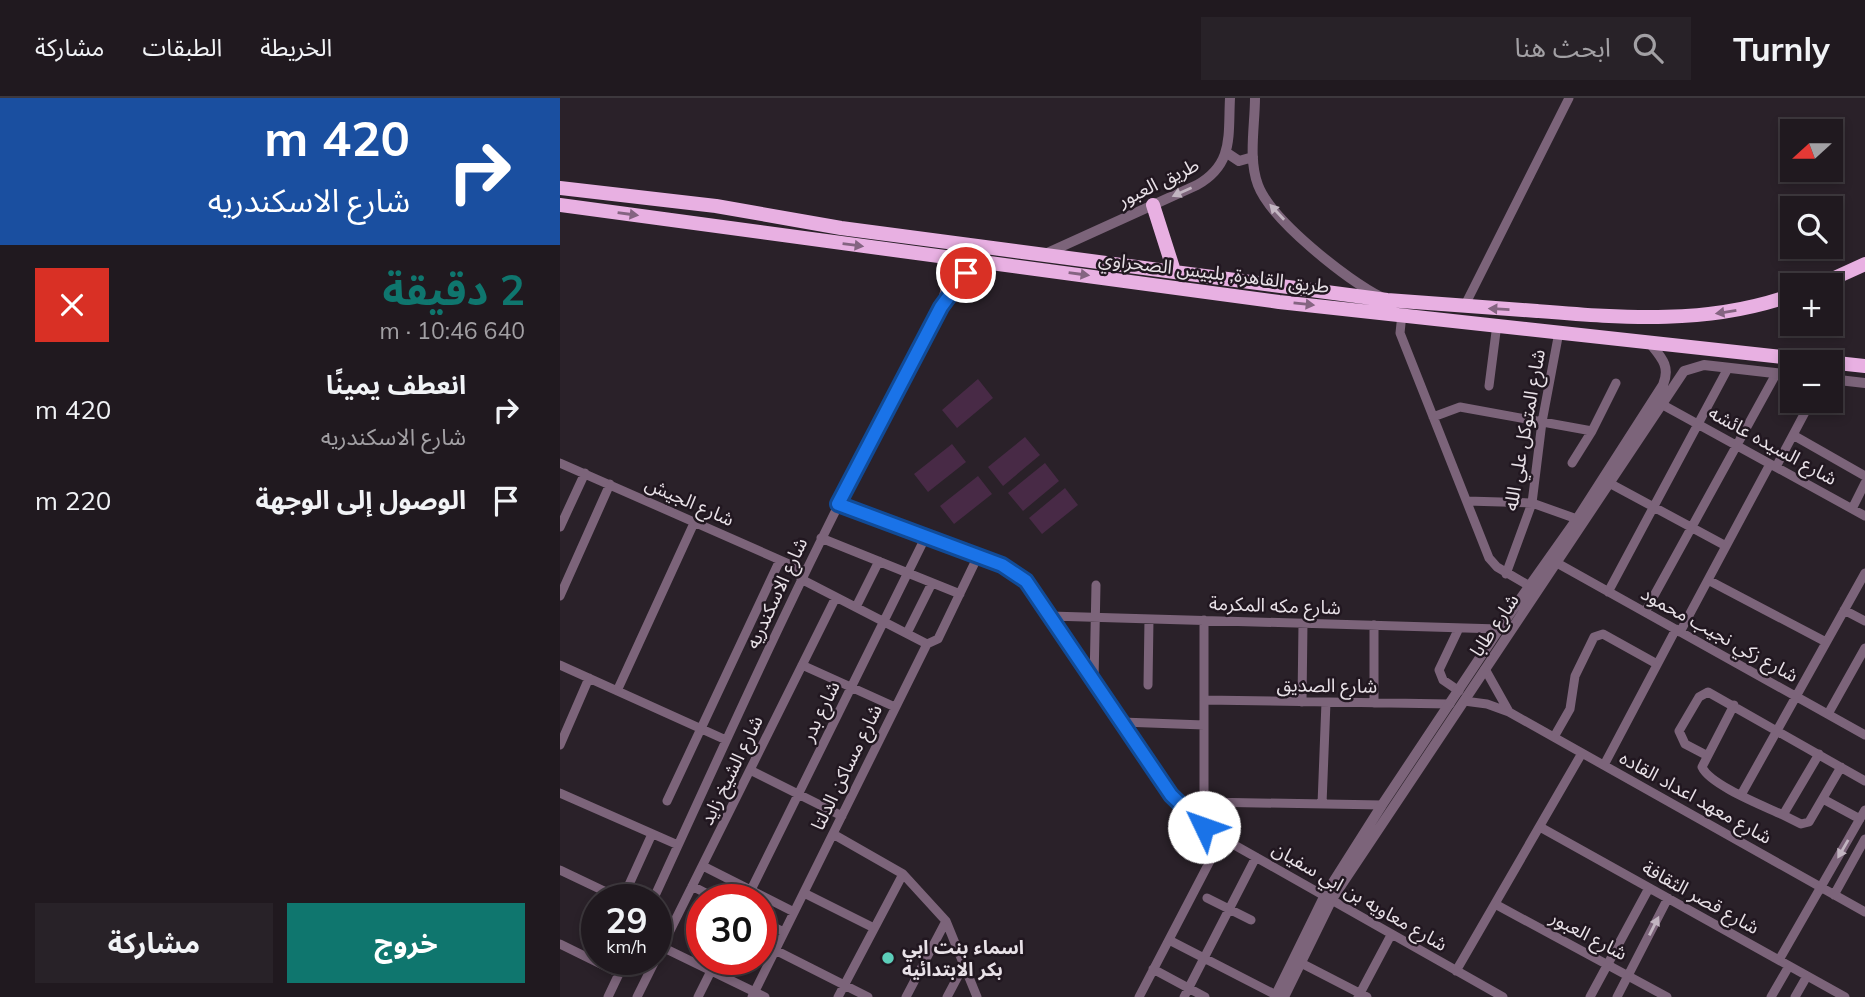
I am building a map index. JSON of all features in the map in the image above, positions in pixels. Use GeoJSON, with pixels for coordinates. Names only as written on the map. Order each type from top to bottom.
{"type":"FeatureCollection","features":[{"type":"Feature","properties":{"kind":"highway","name":"طريق القاهرة, بلبيس الصحراوي"},"geometry":{"type":"LineString","coordinates":[[560,188],[716,206],[841,228],[1387,300],[1464,307],[1573,316],[1668,318],[1750,308],[1780,299]]}},
{"type":"Feature","properties":{"kind":"highway","name":"طريق القاهرة, بلبيس الصحراوي"},"geometry":{"type":"LineString","coordinates":[[560,205],[1279,302],[1780,356]]}},
{"type":"Feature","properties":{"kind":"highway"},"geometry":{"type":"LineString","coordinates":[[1153,205],[1174,271]]}},
{"type":"Feature","properties":{"kind":"highway"},"geometry":{"type":"LineString","coordinates":[[713,226],[720,215],[716,206]]}},
{"type":"Feature","properties":{"kind":"highway"},"geometry":{"type":"LineString","coordinates":[[745,231],[744,218],[749,212]]}},
{"type":"Feature","properties":{"kind":"highway"},"geometry":{"type":"LineString","coordinates":[[1843,274],[1865,264]]}},
{"type":"Feature","properties":{"kind":"highway","name":"طريق القاهرة, بلبيس الصحراوي"},"geometry":{"type":"LineString","coordinates":[[1843,363],[1865,366]]}},
{"type":"Feature","properties":{"kind":"street"},"geometry":{"type":"LineString","coordinates":[[1230,98],[1227,153],[1239,161],[1253,158]]}},
{"type":"Feature","properties":{"kind":"street"},"geometry":{"type":"LineString","coordinates":[[1255,98],[1253,158],[1258,185],[1273,208],[1338,270],[1387,300]]}},
{"type":"Feature","properties":{"kind":"street"},"geometry":{"type":"LineString","coordinates":[[1464,307],[1569,98]]}},
{"type":"Feature","properties":{"kind":"street","name":"طريق العبور"},"geometry":{"type":"LineString","coordinates":[[1045,254],[1205,181],[1218,169],[1227,153]]}},
{"type":"Feature","properties":{"kind":"street","name":"شارع الاسكندريه"},"geometry":{"type":"LineString","coordinates":[[941,307],[947,282],[944,256]]}},
{"type":"Feature","properties":{"kind":"street","name":"شارع الاسكندريه"},"geometry":{"type":"LineString","coordinates":[[660,884],[838,504],[941,307],[966,273],[981,261]]}},
{"type":"Feature","properties":{"kind":"street"},"geometry":{"type":"LineString","coordinates":[[1402,314],[1400,333],[1489,558],[1506,574],[1533,588]]}},
{"type":"Feature","properties":{"kind":"street"},"geometry":{"type":"LineString","coordinates":[[1489,386],[1497,324]]}},
{"type":"Feature","properties":{"kind":"street","name":"شارع المتوكل علي الله"},"geometry":{"type":"LineString","coordinates":[[1506,574],[1532,503],[1542,422],[1559,332]]}},
{"type":"Feature","properties":{"kind":"street"},"geometry":{"type":"LineString","coordinates":[[1649,342],[1668,370],[1667,388]]}},
{"type":"Feature","properties":{"kind":"street","name":"شارع طابا"},"geometry":{"type":"LineString","coordinates":[[1278,996],[1329,897],[1382,805],[1450,704],[1461,696],[1485,669],[1577,519],[1667,388],[1690,367],[1780,374]]}},
{"type":"Feature","properties":{"kind":"street"},"geometry":{"type":"LineString","coordinates":[[1608,592],[1728,368]]}},
{"type":"Feature","properties":{"kind":"street"},"geometry":{"type":"LineString","coordinates":[[1645,612],[1776,374]]}},
{"type":"Feature","properties":{"kind":"street"},"geometry":{"type":"LineString","coordinates":[[1843,380],[1865,383]]}},
{"type":"Feature","properties":{"kind":"street"},"geometry":{"type":"LineString","coordinates":[[1572,463],[1592,431],[1616,383]]}},
{"type":"Feature","properties":{"kind":"street","name":"شارع طابا"},"geometry":{"type":"LineString","coordinates":[[1278,996],[1301,962],[1329,897],[1461,696],[1499,629],[1558,563],[1663,405],[1667,388]]}},
{"type":"Feature","properties":{"kind":"street","name":"شارع السيده عائشه"},"geometry":{"type":"LineString","coordinates":[[1663,405],[1865,516]]}},
{"type":"Feature","properties":{"kind":"street"},"geometry":{"type":"LineString","coordinates":[[1433,416],[1460,407],[1592,431]]}},
{"type":"Feature","properties":{"kind":"street"},"geometry":{"type":"LineString","coordinates":[[1604,765],[1657,664],[1805,413]]}},
{"type":"Feature","properties":{"kind":"street"},"geometry":{"type":"LineString","coordinates":[[1793,435],[1865,476]]}},
{"type":"Feature","properties":{"kind":"street","name":"شارع الجيش"},"geometry":{"type":"LineString","coordinates":[[560,463],[780,560],[836,597],[927,644]]}},
{"type":"Feature","properties":{"kind":"street"},"geometry":{"type":"LineString","coordinates":[[560,527],[585,473]]}},
{"type":"Feature","properties":{"kind":"street"},"geometry":{"type":"LineString","coordinates":[[1852,509],[1865,483]]}},
{"type":"Feature","properties":{"kind":"street"},"geometry":{"type":"LineString","coordinates":[[560,596],[610,484]]}},
{"type":"Feature","properties":{"kind":"street"},"geometry":{"type":"LineString","coordinates":[[1611,484],[1727,546]]}},
{"type":"Feature","properties":{"kind":"street"},"geometry":{"type":"LineString","coordinates":[[1466,501],[1532,503],[1577,519]]}},
{"type":"Feature","properties":{"kind":"street","name":"شارع معاويه بن ابي سفيان"},"geometry":{"type":"LineString","coordinates":[[838,504],[1013,571],[1026,581],[1171,795],[1204,827],[1503,997]]}},
{"type":"Feature","properties":{"kind":"street"},"geometry":{"type":"LineString","coordinates":[[617,691],[694,523]]}},
{"type":"Feature","properties":{"kind":"street"},"geometry":{"type":"LineString","coordinates":[[821,538],[960,594]]}},
{"type":"Feature","properties":{"kind":"street","name":"شارع بدر"},"geometry":{"type":"LineString","coordinates":[[754,884],[925,538]]}},
{"type":"Feature","properties":{"kind":"street","name":"شارع مساكن الدلتا"},"geometry":{"type":"LineString","coordinates":[[777,946],[927,644],[938,639],[977,558]]}},
{"type":"Feature","properties":{"kind":"street"},"geometry":{"type":"LineString","coordinates":[[667,801],[780,560]]}},
{"type":"Feature","properties":{"kind":"street"},"geometry":{"type":"LineString","coordinates":[[856,607],[879,561]]}},
{"type":"Feature","properties":{"kind":"street","name":"شارع زكي نجيب محمود"},"geometry":{"type":"LineString","coordinates":[[1558,563],[1865,734]]}},
{"type":"Feature","properties":{"kind":"street"},"geometry":{"type":"LineString","coordinates":[[1741,795],[1865,572]]}},
{"type":"Feature","properties":{"kind":"street"},"geometry":{"type":"LineString","coordinates":[[1708,580],[1826,642]]}},
{"type":"Feature","properties":{"kind":"street"},"geometry":{"type":"LineString","coordinates":[[907,634],[932,583]]}},
{"type":"Feature","properties":{"kind":"street"},"geometry":{"type":"LineString","coordinates":[[1094,681],[1096,585]]}},
{"type":"Feature","properties":{"kind":"street","name":"شارع الشيخ زايد"},"geometry":{"type":"LineString","coordinates":[[693,884],[836,597]]}},
{"type":"Feature","properties":{"kind":"street"},"geometry":{"type":"LineString","coordinates":[[1844,610],[1865,621]]}},
{"type":"Feature","properties":{"kind":"street","name":"شارع مكه المكرمة"},"geometry":{"type":"LineString","coordinates":[[1050,616],[1499,629]]}},
{"type":"Feature","properties":{"kind":"street"},"geometry":{"type":"LineString","coordinates":[[1148,685],[1149,619]]}},
{"type":"Feature","properties":{"kind":"street"},"geometry":{"type":"LineString","coordinates":[[1204,620],[1204,827]]}},
{"type":"Feature","properties":{"kind":"street"},"geometry":{"type":"LineString","coordinates":[[1302,702],[1303,623]]}},
{"type":"Feature","properties":{"kind":"street"},"geometry":{"type":"LineString","coordinates":[[1374,625],[1374,703]]}},
{"type":"Feature","properties":{"kind":"street"},"geometry":{"type":"LineString","coordinates":[[1459,628],[1439,670],[1443,680],[1461,696]]}},
{"type":"Feature","properties":{"kind":"street"},"geometry":{"type":"LineString","coordinates":[[1553,737],[1570,709],[1575,676],[1594,637],[1603,634],[1657,664]]}},
{"type":"Feature","properties":{"kind":"street"},"geometry":{"type":"LineString","coordinates":[[1828,714],[1865,648]]}},
{"type":"Feature","properties":{"kind":"street"},"geometry":{"type":"LineString","coordinates":[[560,665],[726,740]]}},
{"type":"Feature","properties":{"kind":"street"},"geometry":{"type":"LineString","coordinates":[[802,665],[895,708]]}},
{"type":"Feature","properties":{"kind":"street"},"geometry":{"type":"LineString","coordinates":[[1485,669],[1509,712]]}},
{"type":"Feature","properties":{"kind":"street"},"geometry":{"type":"LineString","coordinates":[[560,745],[589,678]]}},
{"type":"Feature","properties":{"kind":"street"},"geometry":{"type":"LineString","coordinates":[[1706,755],[1685,744],[1679,732],[1699,696],[1712,693],[1865,780]]}},
{"type":"Feature","properties":{"kind":"street","name":"شارع معهد اعداد القاده"},"geometry":{"type":"LineString","coordinates":[[1461,696],[1509,712],[1865,912]]}},
{"type":"Feature","properties":{"kind":"street","name":"شارع الصديق"},"geometry":{"type":"LineString","coordinates":[[1204,701],[1450,704]]}},
{"type":"Feature","properties":{"kind":"street"},"geometry":{"type":"LineString","coordinates":[[1322,804],[1326,702]]}},
{"type":"Feature","properties":{"kind":"street"},"geometry":{"type":"LineString","coordinates":[[1734,705],[1702,763],[1704,772],[1741,795],[1804,824],[1824,799],[1841,767]]}},
{"type":"Feature","properties":{"kind":"street"},"geometry":{"type":"LineString","coordinates":[[1122,722],[1204,725]]}},
{"type":"Feature","properties":{"kind":"street"},"geometry":{"type":"LineString","coordinates":[[1456,971],[1582,753]]}},
{"type":"Feature","properties":{"kind":"street"},"geometry":{"type":"LineString","coordinates":[[1783,815],[1819,754]]}},
{"type":"Feature","properties":{"kind":"street"},"geometry":{"type":"LineString","coordinates":[[750,770],[842,816]]}},
{"type":"Feature","properties":{"kind":"street"},"geometry":{"type":"LineString","coordinates":[[560,793],[678,845]]}},
{"type":"Feature","properties":{"kind":"street"},"geometry":{"type":"LineString","coordinates":[[1824,799],[1860,819]]}},
{"type":"Feature","properties":{"kind":"street"},"geometry":{"type":"LineString","coordinates":[[1204,802],[1382,805]]}},
{"type":"Feature","properties":{"kind":"street"},"geometry":{"type":"LineString","coordinates":[[1779,960],[1865,810]]}},
{"type":"Feature","properties":{"kind":"street","name":"شارع قصر الثقافة"},"geometry":{"type":"LineString","coordinates":[[1540,827],[1845,997]]}},
{"type":"Feature","properties":{"kind":"street"},"geometry":{"type":"LineString","coordinates":[[630,884],[652,834]]}},
{"type":"Feature","properties":{"kind":"street"},"geometry":{"type":"LineString","coordinates":[[833,834],[903,874],[946,921],[977,997]]}},
{"type":"Feature","properties":{"kind":"street"},"geometry":{"type":"LineString","coordinates":[[1139,997],[1222,838]]}},
{"type":"Feature","properties":{"kind":"street"},"geometry":{"type":"LineString","coordinates":[[1834,895],[1865,839]]}},
{"type":"Feature","properties":{"kind":"street"},"geometry":{"type":"LineString","coordinates":[[1186,992],[1256,857]]}},
{"type":"Feature","properties":{"kind":"street"},"geometry":{"type":"LineString","coordinates":[[703,866],[739,884]]}},
{"type":"Feature","properties":{"kind":"street"},"geometry":{"type":"LineString","coordinates":[[560,870],[590,884]]}},
{"type":"Feature","properties":{"kind":"street"},"geometry":{"type":"LineString","coordinates":[[838,997],[903,874]]}},
{"type":"Feature","properties":{"kind":"street"},"geometry":{"type":"LineString","coordinates":[[1590,997],[1649,888]]}},
{"type":"Feature","properties":{"kind":"street"},"geometry":{"type":"LineString","coordinates":[[804,893],[874,928]]}},
{"type":"Feature","properties":{"kind":"street","name":"شارع الشيخ زايد"},"geometry":{"type":"LineString","coordinates":[[672,927],[686,898]]}},
{"type":"Feature","properties":{"kind":"street"},"geometry":{"type":"LineString","coordinates":[[1207,898],[1251,920]]}},
{"type":"Feature","properties":{"kind":"street"},"geometry":{"type":"LineString","coordinates":[[1617,997],[1668,898]]}},
{"type":"Feature","properties":{"kind":"street"},"geometry":{"type":"LineString","coordinates":[[777,903],[794,912]]}},
{"type":"Feature","properties":{"kind":"street","name":"شارع العبور"},"geometry":{"type":"LineString","coordinates":[[1495,904],[1656,994],[1667,997]]}},
{"type":"Feature","properties":{"kind":"street"},"geometry":{"type":"LineString","coordinates":[[906,997],[946,921]]}},
{"type":"Feature","properties":{"kind":"street"},"geometry":{"type":"LineString","coordinates":[[777,928],[784,932]]}},
{"type":"Feature","properties":{"kind":"street"},"geometry":{"type":"LineString","coordinates":[[1301,962],[1362,996],[1391,935]]}},
{"type":"Feature","properties":{"kind":"street"},"geometry":{"type":"LineString","coordinates":[[1169,940],[1278,996]]}},
{"type":"Feature","properties":{"kind":"street"},"geometry":{"type":"LineString","coordinates":[[560,944],[581,952]]}},
{"type":"Feature","properties":{"kind":"street"},"geometry":{"type":"LineString","coordinates":[[777,951],[868,997]]}},
{"type":"Feature","properties":{"kind":"street"},"geometry":{"type":"LineString","coordinates":[[947,997],[964,965]]}},
{"type":"Feature","properties":{"kind":"street"},"geometry":{"type":"LineString","coordinates":[[1771,997],[1789,965]]}},
{"type":"Feature","properties":{"kind":"street"},"geometry":{"type":"LineString","coordinates":[[1153,969],[1186,992],[1205,997]]}},
{"type":"Feature","properties":{"kind":"street"},"geometry":{"type":"LineString","coordinates":[[608,997],[618,975]]}},
{"type":"Feature","properties":{"kind":"street","name":"شارع الشيخ زايد"},"geometry":{"type":"LineString","coordinates":[[637,997],[648,975]]}},
{"type":"Feature","properties":{"kind":"street"},"geometry":{"type":"LineString","coordinates":[[698,997],[709,975]]}},
{"type":"Feature","properties":{"kind":"street"},"geometry":{"type":"LineString","coordinates":[[718,975],[753,994],[765,997]]}},
{"type":"Feature","properties":{"kind":"street","name":"شارع مساكن الدلتا"},"geometry":{"type":"LineString","coordinates":[[753,994],[762,975]]}},
{"type":"Feature","properties":{"kind":"street"},"geometry":{"type":"LineString","coordinates":[[1795,997],[1807,976]]}},
{"type":"Feature","properties":{"kind":"shaded area"},"geometry":{"type":"Polygon","coordinates":[[[978,379],[993,398],[957,428],[942,410],[978,379]]]}},
{"type":"Feature","properties":{"kind":"shaded area"},"geometry":{"type":"Polygon","coordinates":[[[1025,437],[1040,455],[1003,486],[988,467],[1025,437]]]}},
{"type":"Feature","properties":{"kind":"shaded area"},"geometry":{"type":"Polygon","coordinates":[[[952,444],[966,462],[928,492],[914,474],[952,444]]]}},
{"type":"Feature","properties":{"kind":"shaded area"},"geometry":{"type":"Polygon","coordinates":[[[1045,463],[1059,481],[1023,511],[1008,493],[1045,463]]]}},
{"type":"Feature","properties":{"kind":"shaded area"},"geometry":{"type":"Polygon","coordinates":[[[978,476],[992,494],[954,524],[940,506],[978,476]]]}},
{"type":"Feature","properties":{"kind":"shaded area"},"geometry":{"type":"Polygon","coordinates":[[[1065,488],[1078,505],[1042,534],[1029,518],[1065,488]]]}},
{"type":"Feature","properties":{"kind":"place","name":"اسماء بنت ابي بكر الابتدائيه"},"geometry":{"type":"Point","coordinates":[888,958]}},
{"type":"Feature","properties":{"kind":"route"},"geometry":{"type":"LineString","coordinates":[[966,273],[941,307],[838,504],[977,558],[1002,565],[1026,581],[1171,795],[1182,809],[1204,827]]}}]}
